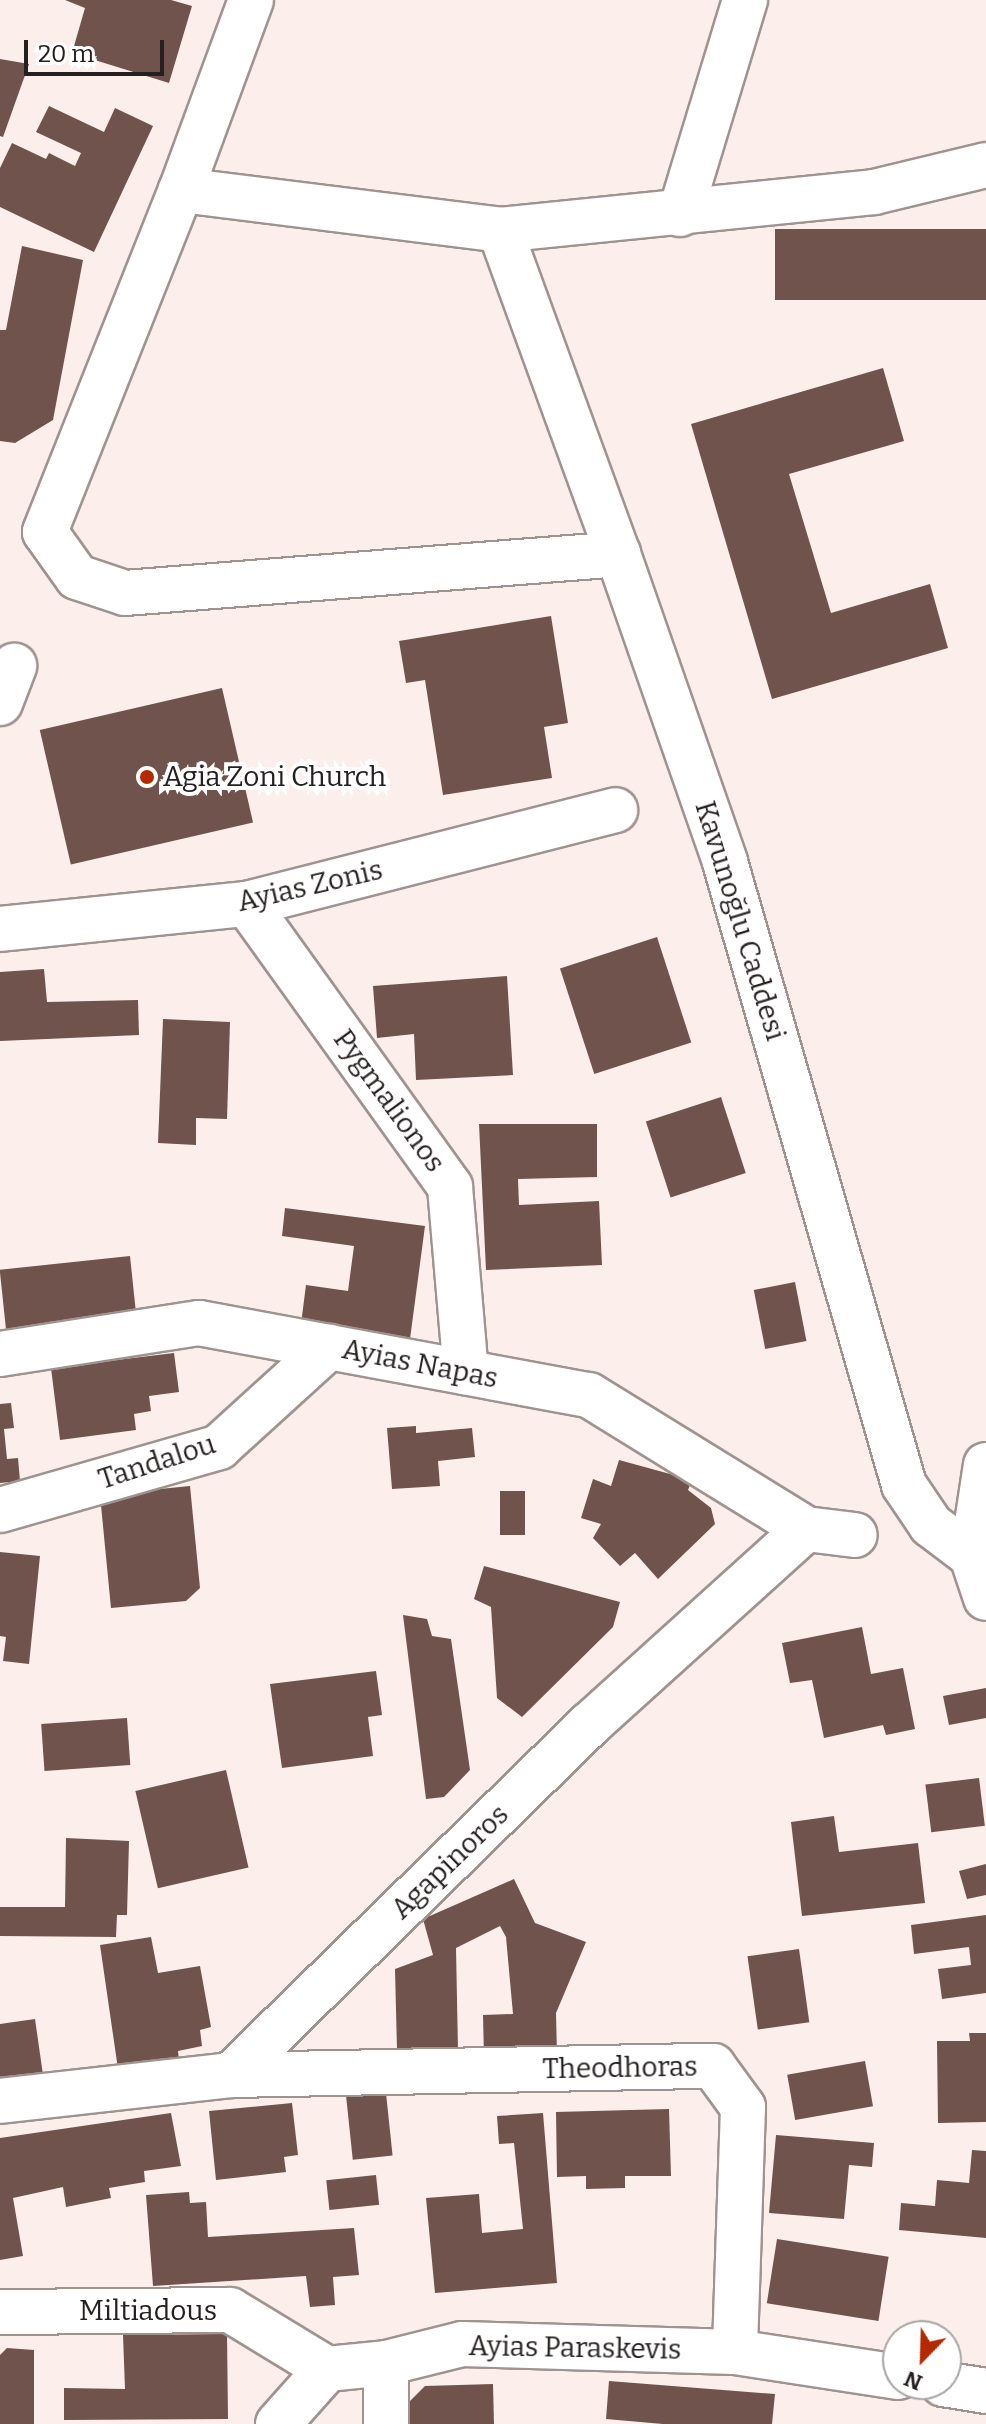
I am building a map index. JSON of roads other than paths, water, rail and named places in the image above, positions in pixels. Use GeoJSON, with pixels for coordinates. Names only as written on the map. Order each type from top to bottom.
{"type":"FeatureCollection","features":[{"type":"Feature","properties":{"kind":"street"},"geometry":{"type":"LineString","coordinates":[[251,0],[181,190],[45,532],[77,577],[125,593],[618,554]]}},
{"type":"Feature","properties":{"kind":"street"},"geometry":{"type":"LineString","coordinates":[[680,214],[745,0]]}},
{"type":"Feature","properties":{"kind":"street"},"geometry":{"type":"LineString","coordinates":[[181,190],[500,230],[874,192],[986,165]]}},
{"type":"Feature","properties":{"kind":"street","name":"Kavunoğlu Caddesi"},"geometry":{"type":"LineString","coordinates":[[500,230],[618,554],[725,862],[904,1485],[931,1525],[972,1556]]}},
{"type":"Feature","properties":{"kind":"street","name":"Ayias Zonis"},"geometry":{"type":"LineString","coordinates":[[0,929],[247,904],[615,810]]}},
{"type":"Feature","properties":{"kind":"street","name":"Pygmalionos"},"geometry":{"type":"LineString","coordinates":[[247,904],[450,1187],[466,1372]]}},
{"type":"Feature","properties":{"kind":"street","name":"Ayias Napas"},"geometry":{"type":"LineString","coordinates":[[0,1354],[199,1323],[589,1395],[806,1529]]}},
{"type":"Feature","properties":{"kind":"street","name":"Tandalou"},"geometry":{"type":"LineString","coordinates":[[0,1510],[219,1447],[329,1347]]}},
{"type":"Feature","properties":{"kind":"street"},"geometry":{"type":"LineString","coordinates":[[986,1465],[972,1556],[986,1598]]}},
{"type":"Feature","properties":{"kind":"street"},"geometry":{"type":"LineString","coordinates":[[806,1529],[855,1535]]}},
{"type":"Feature","properties":{"kind":"street","name":"Agapinoros"},"geometry":{"type":"LineString","coordinates":[[231,2075],[589,1725],[806,1529]]}},
{"type":"Feature","properties":{"kind":"street","name":"Theodhoras"},"geometry":{"type":"LineString","coordinates":[[231,2075],[713,2066],[743,2107],[735,2352]]}},
{"type":"Feature","properties":{"kind":"street"},"geometry":{"type":"LineString","coordinates":[[0,2101],[231,2075]]}},
{"type":"Feature","properties":{"kind":"street","name":"Miltiadous"},"geometry":{"type":"LineString","coordinates":[[0,2312],[230,2310],[327,2369]]}},
{"type":"Feature","properties":{"kind":"street","name":"Ayias Paraskevis"},"geometry":{"type":"LineString","coordinates":[[327,2369],[386,2363],[462,2344],[735,2352],[882,2375]]}},
{"type":"Feature","properties":{"kind":"street"},"geometry":{"type":"LineString","coordinates":[[386,2363],[386,2424]]}},
{"type":"Feature","properties":{"kind":"street"},"geometry":{"type":"LineString","coordinates":[[278,2424],[327,2369]]}},
{"type":"Feature","properties":{"kind":"street"},"geometry":{"type":"LineString","coordinates":[[962,2387],[986,2391]]}},
{"type":"Feature","properties":{"kind":"place","name":"Agia Zoni Church"},"geometry":{"type":"Point","coordinates":[147,777]}}]}
